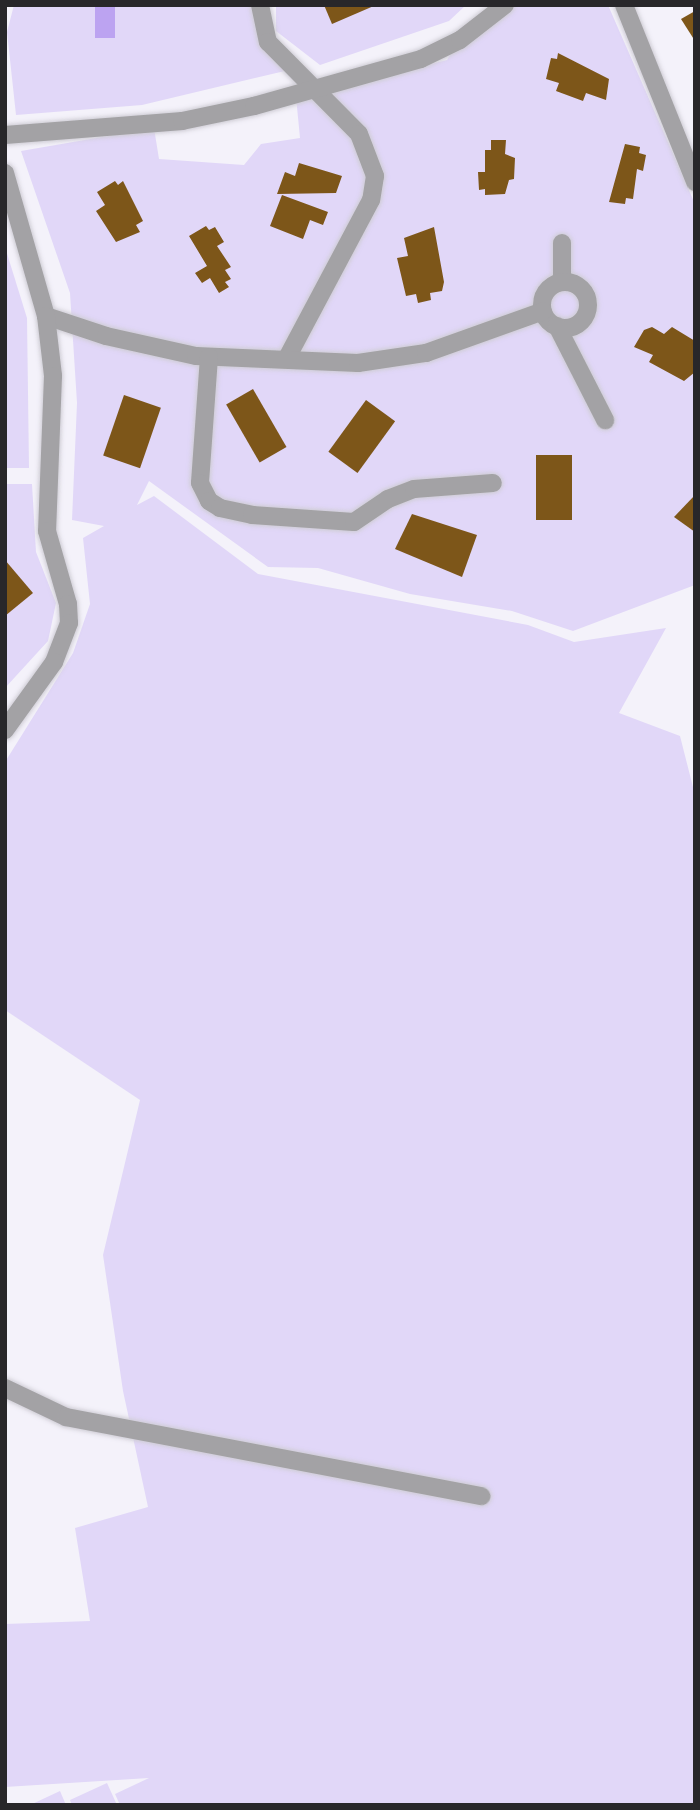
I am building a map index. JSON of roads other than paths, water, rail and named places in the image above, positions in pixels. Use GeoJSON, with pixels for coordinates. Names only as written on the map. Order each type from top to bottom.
{"type":"FeatureCollection","features":[{"type":"Feature","properties":{"kind":"street"},"geometry":{"type":"LineString","coordinates":[[260,5],[268,42],[311,90],[359,134],[374,176],[371,200],[286,358]]}},
{"type":"Feature","properties":{"kind":"street"},"geometry":{"type":"LineString","coordinates":[[5,135],[182,121],[311,90],[441,51],[505,5]]}},
{"type":"Feature","properties":{"kind":"street"},"geometry":{"type":"LineString","coordinates":[[624,5],[695,182]]}},
{"type":"Feature","properties":{"kind":"street"},"geometry":{"type":"LineString","coordinates":[[5,173],[46,316],[53,376],[47,531],[68,604],[69,623],[54,662],[5,730]]}},
{"type":"Feature","properties":{"kind":"street"},"geometry":{"type":"LineString","coordinates":[[562,243],[562,282]]}},
{"type":"Feature","properties":{"kind":"street"},"geometry":{"type":"LineString","coordinates":[[543,311],[546,293],[562,282]]}},
{"type":"Feature","properties":{"kind":"street"},"geometry":{"type":"LineString","coordinates":[[557,326],[578,324],[588,307],[581,288],[562,282]]}},
{"type":"Feature","properties":{"kind":"street"},"geometry":{"type":"LineString","coordinates":[[46,316],[142,346],[209,357],[253,361],[286,358],[358,363],[396,360],[543,311]]}},
{"type":"Feature","properties":{"kind":"street"},"geometry":{"type":"LineString","coordinates":[[543,311],[557,326],[605,420]]}},
{"type":"Feature","properties":{"kind":"street"},"geometry":{"type":"LineString","coordinates":[[209,357],[201,483],[209,502],[220,508],[252,515],[354,523],[388,499],[414,489],[493,483]]}},
{"type":"Feature","properties":{"kind":"street"},"geometry":{"type":"LineString","coordinates":[[5,1388],[66,1418],[482,1496]]}}]}
